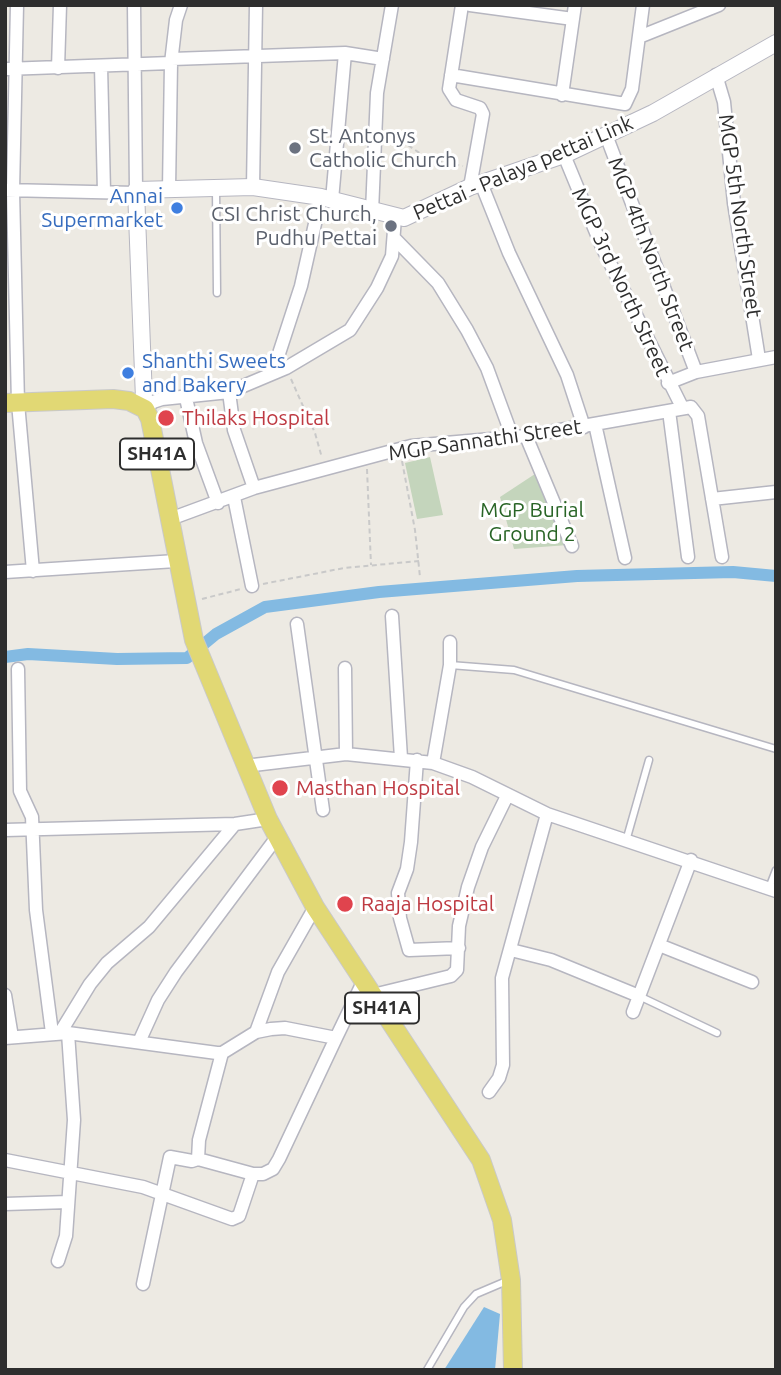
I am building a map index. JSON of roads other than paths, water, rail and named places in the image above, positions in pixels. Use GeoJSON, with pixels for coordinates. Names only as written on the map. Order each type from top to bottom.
{"type":"FeatureCollection","features":[{"type":"Feature","properties":{"kind":"main road"},"geometry":{"type":"LineString","coordinates":[[12,403],[113,400],[144,408]]}},
{"type":"Feature","properties":{"kind":"main road","name":"SH41A"},"geometry":{"type":"LineString","coordinates":[[144,408],[150,419],[184,602],[194,640],[268,820],[314,907],[481,1160],[502,1220],[511,1280],[513,1370]]}},
{"type":"Feature","properties":{"kind":"street"},"geometry":{"type":"LineString","coordinates":[[18,5],[11,69],[9,190],[12,403],[33,571]]}},
{"type":"Feature","properties":{"kind":"street"},"geometry":{"type":"LineString","coordinates":[[58,68],[60,5]]}},
{"type":"Feature","properties":{"kind":"street"},"geometry":{"type":"LineString","coordinates":[[134,5],[136,192],[144,408]]}},
{"type":"Feature","properties":{"kind":"street"},"geometry":{"type":"LineString","coordinates":[[169,189],[172,61],[176,19],[181,5]]}},
{"type":"Feature","properties":{"kind":"street"},"geometry":{"type":"LineString","coordinates":[[253,187],[256,5]]}},
{"type":"Feature","properties":{"kind":"street"},"geometry":{"type":"LineString","coordinates":[[372,212],[376,128],[392,5]]}},
{"type":"Feature","properties":{"kind":"street"},"geometry":{"type":"LineString","coordinates":[[461,5],[451,75],[452,96],[482,111],[472,168],[476,185],[589,425],[625,558]]}},
{"type":"Feature","properties":{"kind":"street"},"geometry":{"type":"LineString","coordinates":[[470,5],[574,12],[562,95]]}},
{"type":"Feature","properties":{"kind":"street"},"geometry":{"type":"LineString","coordinates":[[451,75],[625,104],[632,89],[643,5]]}},
{"type":"Feature","properties":{"kind":"street"},"geometry":{"type":"LineString","coordinates":[[639,37],[711,7]]}},
{"type":"Feature","properties":{"kind":"street","name":"Pettai - Palaya pettai Link"},"geometry":{"type":"LineString","coordinates":[[136,192],[253,187],[327,199],[395,218],[412,215],[476,185],[564,155],[776,43]]}},
{"type":"Feature","properties":{"kind":"street"},"geometry":{"type":"LineString","coordinates":[[11,69],[345,53],[383,59]]}},
{"type":"Feature","properties":{"kind":"street"},"geometry":{"type":"LineString","coordinates":[[280,370],[327,199],[345,53]]}},
{"type":"Feature","properties":{"kind":"street"},"geometry":{"type":"LineString","coordinates":[[102,66],[104,192]]}},
{"type":"Feature","properties":{"kind":"street","name":"MGP 5th North Street"},"geometry":{"type":"LineString","coordinates":[[716,75],[724,102],[734,204],[759,359]]}},
{"type":"Feature","properties":{"kind":"street","name":"MGP 4th North Street"},"geometry":{"type":"LineString","coordinates":[[606,135],[696,372]]}},
{"type":"Feature","properties":{"kind":"street","name":"MGP 3rd North Street"},"geometry":{"type":"LineString","coordinates":[[564,155],[602,247],[668,383],[675,409]]}},
{"type":"Feature","properties":{"kind":"street"},"geometry":{"type":"LineString","coordinates":[[9,190],[136,192]]}},
{"type":"Feature","properties":{"kind":"street"},"geometry":{"type":"LineString","coordinates":[[144,408],[156,400],[229,392],[280,370],[350,330],[377,288],[392,256],[395,218]]}},
{"type":"Feature","properties":{"kind":"street"},"geometry":{"type":"LineString","coordinates":[[394,238],[438,282],[460,318],[487,368],[512,436]]}},
{"type":"Feature","properties":{"kind":"street"},"geometry":{"type":"LineString","coordinates":[[668,383],[696,372],[776,357]]}},
{"type":"Feature","properties":{"kind":"street"},"geometry":{"type":"LineString","coordinates":[[229,392],[234,430],[254,488]]}},
{"type":"Feature","properties":{"kind":"street"},"geometry":{"type":"LineString","coordinates":[[186,398],[196,443],[218,503]]}},
{"type":"Feature","properties":{"kind":"street"},"geometry":{"type":"LineString","coordinates":[[688,557],[675,409],[691,407],[698,416],[722,557]]}},
{"type":"Feature","properties":{"kind":"street","name":"MGP Sannathi Street"},"geometry":{"type":"LineString","coordinates":[[170,519],[254,488],[399,449],[526,436],[675,409]]}},
{"type":"Feature","properties":{"kind":"street"},"geometry":{"type":"LineString","coordinates":[[526,436],[572,546]]}},
{"type":"Feature","properties":{"kind":"street"},"geometry":{"type":"LineString","coordinates":[[712,499],[776,492]]}},
{"type":"Feature","properties":{"kind":"street"},"geometry":{"type":"LineString","coordinates":[[234,497],[252,586]]}},
{"type":"Feature","properties":{"kind":"street"},"geometry":{"type":"LineString","coordinates":[[5,572],[176,561]]}},
{"type":"Feature","properties":{"kind":"street"},"geometry":{"type":"LineString","coordinates":[[392,616],[401,758]]}},
{"type":"Feature","properties":{"kind":"street"},"geometry":{"type":"LineString","coordinates":[[297,624],[323,810]]}},
{"type":"Feature","properties":{"kind":"street"},"geometry":{"type":"LineString","coordinates":[[433,763],[450,665],[450,642]]}},
{"type":"Feature","properties":{"kind":"street"},"geometry":{"type":"LineString","coordinates":[[345,668],[346,754]]}},
{"type":"Feature","properties":{"kind":"street"},"geometry":{"type":"LineString","coordinates":[[18,669],[20,791],[32,817],[36,910],[74,1100],[66,1236],[58,1261]]}},
{"type":"Feature","properties":{"kind":"street"},"geometry":{"type":"LineString","coordinates":[[245,766],[346,754],[433,763],[472,777],[547,814],[691,860],[772,890]]}},
{"type":"Feature","properties":{"kind":"street"},"geometry":{"type":"LineString","coordinates":[[417,760],[411,842],[407,869],[398,893],[400,918],[410,950],[459,948]]}},
{"type":"Feature","properties":{"kind":"street"},"geometry":{"type":"LineString","coordinates":[[144,1284],[170,1157],[192,1161],[198,1158],[253,1174],[273,1170],[336,1038],[368,987],[451,976],[459,966],[459,926],[475,864],[507,796]]}},
{"type":"Feature","properties":{"kind":"street"},"geometry":{"type":"LineString","coordinates":[[489,1091],[499,1078],[503,1065],[502,978],[547,814]]}},
{"type":"Feature","properties":{"kind":"street"},"geometry":{"type":"LineString","coordinates":[[5,830],[235,824],[268,820]]}},
{"type":"Feature","properties":{"kind":"street"},"geometry":{"type":"LineString","coordinates":[[60,1033],[90,984],[107,964],[149,927],[235,824]]}},
{"type":"Feature","properties":{"kind":"street"},"geometry":{"type":"LineString","coordinates":[[139,1042],[158,1000],[176,972],[277,837]]}},
{"type":"Feature","properties":{"kind":"street"},"geometry":{"type":"LineString","coordinates":[[633,1012],[691,860]]}},
{"type":"Feature","properties":{"kind":"street"},"geometry":{"type":"LineString","coordinates":[[257,1032],[278,972],[314,907]]}},
{"type":"Feature","properties":{"kind":"street"},"geometry":{"type":"LineString","coordinates":[[659,944],[752,982]]}},
{"type":"Feature","properties":{"kind":"street"},"geometry":{"type":"LineString","coordinates":[[511,950],[551,961],[639,996]]}},
{"type":"Feature","properties":{"kind":"street"},"geometry":{"type":"LineString","coordinates":[[5,995],[8,1037],[60,1033],[222,1053],[257,1032],[285,1028],[336,1038]]}},
{"type":"Feature","properties":{"kind":"street"},"geometry":{"type":"LineString","coordinates":[[198,1158],[199,1140],[222,1053]]}},
{"type":"Feature","properties":{"kind":"street"},"geometry":{"type":"LineString","coordinates":[[5,1160],[163,1194],[232,1219],[239,1216],[253,1174]]}},
{"type":"Feature","properties":{"kind":"street"},"geometry":{"type":"LineString","coordinates":[[5,1204],[68,1202]]}},
{"type":"Feature","properties":{"kind":"lane"},"geometry":{"type":"LineString","coordinates":[[216,189],[217,293]]}},
{"type":"Feature","properties":{"kind":"lane"},"geometry":{"type":"LineString","coordinates":[[450,665],[514,670],[776,749]]}},
{"type":"Feature","properties":{"kind":"lane"},"geometry":{"type":"LineString","coordinates":[[626,841],[649,760]]}},
{"type":"Feature","properties":{"kind":"lane"},"geometry":{"type":"LineString","coordinates":[[772,890],[776,870]]}},
{"type":"Feature","properties":{"kind":"lane"},"geometry":{"type":"LineString","coordinates":[[639,996],[717,1033]]}},
{"type":"Feature","properties":{"kind":"lane"},"geometry":{"type":"LineString","coordinates":[[427,1370],[464,1307],[476,1294],[511,1280]]}},
{"type":"Feature","properties":{"kind":"water"},"geometry":{"type":"Polygon","coordinates":[[[484,1307],[500,1314],[495,1370],[444,1370],[484,1307]]]}},
{"type":"Feature","properties":{"kind":"waterway"},"geometry":{"type":"LineString","coordinates":[[5,657],[28,654],[117,659],[187,658],[216,634],[265,607],[379,592],[577,576],[733,572],[776,576]]}},
{"type":"Feature","properties":{"kind":"place","name":"St. Antonys Catholic Church"},"geometry":{"type":"Point","coordinates":[295,148]}},
{"type":"Feature","properties":{"kind":"place","name":"Annai Supermarket"},"geometry":{"type":"Point","coordinates":[177,208]}},
{"type":"Feature","properties":{"kind":"place","name":"CSI Christ Church, Pudhu Pettai"},"geometry":{"type":"Point","coordinates":[391,226]}},
{"type":"Feature","properties":{"kind":"place","name":"Shanthi Sweets and Bakery"},"geometry":{"type":"Point","coordinates":[128,373]}},
{"type":"Feature","properties":{"kind":"place","name":"Thilaks Hospital"},"geometry":{"type":"Point","coordinates":[166,418]}},
{"type":"Feature","properties":{"kind":"place","name":"Masthan Hospital"},"geometry":{"type":"Point","coordinates":[280,788]}},
{"type":"Feature","properties":{"kind":"place","name":"Raaja Hospital"},"geometry":{"type":"Point","coordinates":[345,904]}},
{"type":"Feature","properties":{"kind":"park label","name":"MGP Burial Ground 2"},"geometry":{"type":"Point","coordinates":[532,522]}}]}
